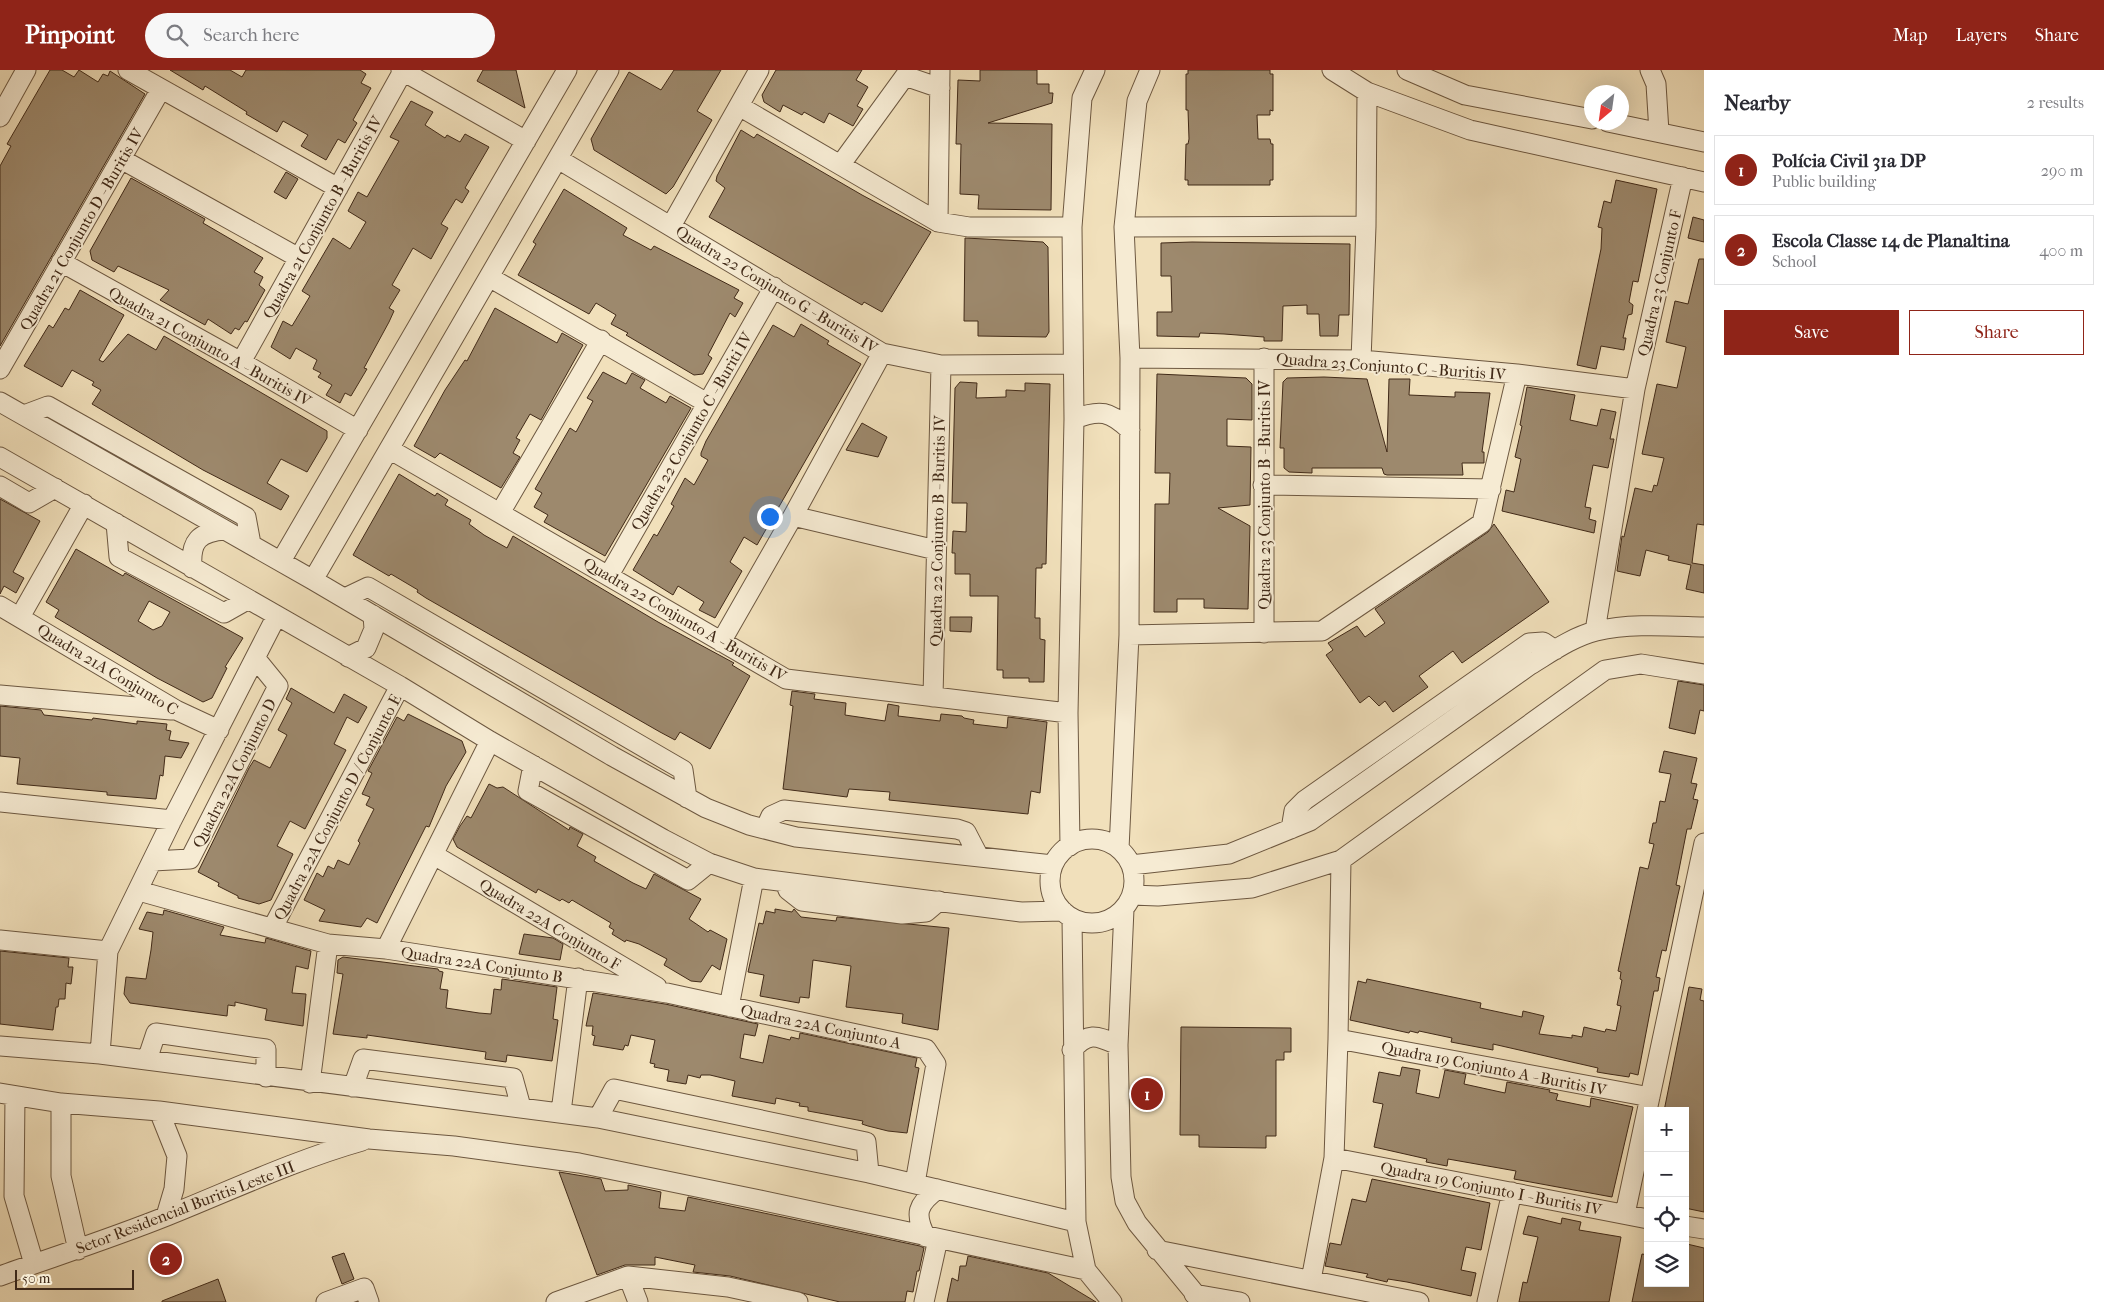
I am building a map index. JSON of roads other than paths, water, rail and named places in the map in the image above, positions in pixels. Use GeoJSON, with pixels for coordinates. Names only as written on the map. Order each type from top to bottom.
{"type":"FeatureCollection","features":[{"type":"Feature","properties":{"kind":"street"},"geometry":{"type":"LineString","coordinates":[[1,112],[26,70]]}},
{"type":"Feature","properties":{"kind":"street"},"geometry":{"type":"LineString","coordinates":[[128,70],[338,188]]}},
{"type":"Feature","properties":{"kind":"street"},"geometry":{"type":"LineString","coordinates":[[281,561],[567,70]]}},
{"type":"Feature","properties":{"kind":"street"},"geometry":{"type":"LineString","coordinates":[[313,580],[609,70]]}},
{"type":"Feature","properties":{"kind":"street"},"geometry":{"type":"LineString","coordinates":[[671,226],[759,70]]}},
{"type":"Feature","properties":{"kind":"street"},"geometry":{"type":"LineString","coordinates":[[1070,846],[1068,713],[1074,419],[1072,227],[1082,98],[1095,70]]}},
{"type":"Feature","properties":{"kind":"street"},"geometry":{"type":"LineString","coordinates":[[1119,849],[1128,635],[1130,430],[1130,358],[1124,227],[1137,101],[1150,70]]}},
{"type":"Feature","properties":{"kind":"street"},"geometry":{"type":"LineString","coordinates":[[1332,70],[1367,92],[1470,130],[1704,182]]}},
{"type":"Feature","properties":{"kind":"street"},"geometry":{"type":"LineString","coordinates":[[1407,70],[1465,95],[1584,117]]}},
{"type":"Feature","properties":{"kind":"street"},"geometry":{"type":"LineString","coordinates":[[1650,70],[1656,84],[1659,132]]}},
{"type":"Feature","properties":{"kind":"street"},"geometry":{"type":"LineString","coordinates":[[402,71],[526,141]]}},
{"type":"Feature","properties":{"kind":"street","name":"Quadra 21 Conjunto B - Buritis IV"},"geometry":{"type":"LineString","coordinates":[[241,362],[402,71]]}},
{"type":"Feature","properties":{"kind":"street"},"geometry":{"type":"LineString","coordinates":[[841,164],[905,76],[940,79],[938,222]]}},
{"type":"Feature","properties":{"kind":"street","name":"Quadra 21 Conjunto D - Buritis IV"},"geometry":{"type":"LineString","coordinates":[[0,369],[161,89]]}},
{"type":"Feature","properties":{"kind":"street"},"geometry":{"type":"LineString","coordinates":[[1361,360],[1366,226],[1367,92]]}},
{"type":"Feature","properties":{"kind":"street"},"geometry":{"type":"LineString","coordinates":[[739,106],[938,222],[969,227],[1072,227]]}},
{"type":"Feature","properties":{"kind":"street"},"geometry":{"type":"LineString","coordinates":[[1629,126],[1704,142]]}},
{"type":"Feature","properties":{"kind":"street"},"geometry":{"type":"LineString","coordinates":[[121,159],[299,258]]}},
{"type":"Feature","properties":{"kind":"street","name":"Quadra 22 Conjunto G - Buritis IV"},"geometry":{"type":"LineString","coordinates":[[558,159],[882,353],[941,365],[1074,364]]}},
{"type":"Feature","properties":{"kind":"street","name":"Quadra 23 Conjunto F"},"geometry":{"type":"LineString","coordinates":[[1595,631],[1635,390],[1682,177]]}},
{"type":"Feature","properties":{"kind":"street"},"geometry":{"type":"LineString","coordinates":[[1124,227],[1366,226]]}},
{"type":"Feature","properties":{"kind":"street","name":"Quadra 21 Conjunto A - Buritis IV"},"geometry":{"type":"LineString","coordinates":[[61,262],[241,362],[358,430]]}},
{"type":"Feature","properties":{"kind":"street"},"geometry":{"type":"LineString","coordinates":[[489,277],[707,402]]}},
{"type":"Feature","properties":{"kind":"street","name":"Quadra 22 Conjunto C - Buriti IV"},"geometry":{"type":"LineString","coordinates":[[609,575],[774,287]]}},
{"type":"Feature","properties":{"kind":"street"},"geometry":{"type":"LineString","coordinates":[[500,513],[601,340]]}},
{"type":"Feature","properties":{"kind":"street"},"geometry":{"type":"LineString","coordinates":[[721,642],[793,516],[882,353]]}},
{"type":"Feature","properties":{"kind":"street","name":"Quadra 23 Conjunto C - Buritis IV"},"geometry":{"type":"LineString","coordinates":[[1130,358],[1361,360],[1517,374],[1635,390]]}},
{"type":"Feature","properties":{"kind":"street","name":"Quadra 23 Conjunto B - Buritis IV"},"geometry":{"type":"LineString","coordinates":[[1264,358],[1264,633]]}},
{"type":"Feature","properties":{"kind":"street","name":"Quadra 22 Conjunto B - Buritis IV"},"geometry":{"type":"LineString","coordinates":[[933,697],[941,365]]}},
{"type":"Feature","properties":{"kind":"street"},"geometry":{"type":"LineString","coordinates":[[1128,635],[1322,631],[1482,524],[1517,374]]}},
{"type":"Feature","properties":{"kind":"street"},"geometry":{"type":"LineString","coordinates":[[0,402],[281,561],[612,756],[706,808],[765,829],[796,837],[1054,865]]}},
{"type":"Feature","properties":{"kind":"street"},"geometry":{"type":"LineString","coordinates":[[24,415],[48,406],[246,517],[251,544]]}},
{"type":"Feature","properties":{"kind":"street"},"geometry":{"type":"LineString","coordinates":[[1074,419],[1092,412],[1105,413],[1120,421],[1130,430]]}},
{"type":"Feature","properties":{"kind":"street","name":"Quadra 22 Conjunto A - Buritis IV"},"geometry":{"type":"LineString","coordinates":[[389,448],[786,679],[1068,713]]}},
{"type":"Feature","properties":{"kind":"street"},"geometry":{"type":"LineString","coordinates":[[0,457],[276,617],[400,686],[532,765],[709,862],[754,878],[1021,912],[1067,915],[1085,922],[1100,923],[1113,918],[1128,902],[1158,896],[1252,888],[1341,860],[1605,670],[1641,664],[1704,674]]}},
{"type":"Feature","properties":{"kind":"street"},"geometry":{"type":"LineString","coordinates":[[1263,485],[1491,489]]}},
{"type":"Feature","properties":{"kind":"street"},"geometry":{"type":"LineString","coordinates":[[0,486],[29,503],[55,488]]}},
{"type":"Feature","properties":{"kind":"street"},"geometry":{"type":"LineString","coordinates":[[20,617],[84,504]]}},
{"type":"Feature","properties":{"kind":"street"},"geometry":{"type":"LineString","coordinates":[[793,516],[936,550]]}},
{"type":"Feature","properties":{"kind":"street"},"geometry":{"type":"LineString","coordinates":[[116,523],[119,557],[224,613],[247,600]]}},
{"type":"Feature","properties":{"kind":"street"},"geometry":{"type":"LineString","coordinates":[[192,568],[191,555],[199,537],[210,531],[225,530]]}},
{"type":"Feature","properties":{"kind":"street"},"geometry":{"type":"LineString","coordinates":[[345,598],[368,587],[683,770],[687,798]]}},
{"type":"Feature","properties":{"kind":"street","name":"Quadra 21A Conjunto C"},"geometry":{"type":"LineString","coordinates":[[0,606],[176,710],[219,730]]}},
{"type":"Feature","properties":{"kind":"street"},"geometry":{"type":"LineString","coordinates":[[348,657],[366,648],[374,629],[372,615]]}},
{"type":"Feature","properties":{"kind":"street"},"geometry":{"type":"LineString","coordinates":[[100,1054],[108,951],[139,891],[172,820],[276,617]]}},
{"type":"Feature","properties":{"kind":"street"},"geometry":{"type":"LineString","coordinates":[[1131,865],[1229,854],[1310,821],[1554,650],[1595,631],[1649,625],[1704,627]]}},
{"type":"Feature","properties":{"kind":"street","name":"Quadra 22A Conjunto D"},"geometry":{"type":"LineString","coordinates":[[153,861],[190,859],[199,842],[278,686],[256,659]]}},
{"type":"Feature","properties":{"kind":"street","name":"Quadra 22A Conjunto D / Conjunto E"},"geometry":{"type":"LineString","coordinates":[[273,927],[400,686]]}},
{"type":"Feature","properties":{"kind":"street"},"geometry":{"type":"LineString","coordinates":[[0,695],[176,710]]}},
{"type":"Feature","properties":{"kind":"street"},"geometry":{"type":"LineString","coordinates":[[386,949],[490,741]]}},
{"type":"Feature","properties":{"kind":"street"},"geometry":{"type":"LineString","coordinates":[[532,765],[528,791],[688,880],[709,862]]}},
{"type":"Feature","properties":{"kind":"street"},"geometry":{"type":"LineString","coordinates":[[0,802],[172,820]]}},
{"type":"Feature","properties":{"kind":"street"},"geometry":{"type":"LineString","coordinates":[[765,829],[771,816],[784,810],[958,829],[966,832],[979,857]]}},
{"type":"Feature","properties":{"kind":"street"},"geometry":{"type":"LineString","coordinates":[[1112,1302],[1086,1270],[1076,1222],[1067,915],[1055,901],[1051,890],[1050,877],[1060,854],[1070,846],[1082,841],[1095,840],[1119,849],[1131,865],[1134,885],[1128,902],[1118,1045],[1121,1177],[1125,1200],[1137,1223],[1157,1250],[1198,1298],[1240,1302]]}},
{"type":"Feature","properties":{"kind":"street"},"geometry":{"type":"LineString","coordinates":[[1624,1214],[1704,843]]}},
{"type":"Feature","properties":{"kind":"street","name":"Quadra 22A Conjunto F"},"geometry":{"type":"LineString","coordinates":[[434,855],[667,993]]}},
{"type":"Feature","properties":{"kind":"street"},"geometry":{"type":"LineString","coordinates":[[1311,1280],[1334,1158],[1341,860]]}},
{"type":"Feature","properties":{"kind":"street"},"geometry":{"type":"LineString","coordinates":[[730,1006],[754,878]]}},
{"type":"Feature","properties":{"kind":"street","name":"Quadra 22A Conjunto B"},"geometry":{"type":"LineString","coordinates":[[139,891],[273,927],[328,944],[386,949],[578,978]]}},
{"type":"Feature","properties":{"kind":"street"},"geometry":{"type":"LineString","coordinates":[[0,940],[108,951]]}},
{"type":"Feature","properties":{"kind":"street"},"geometry":{"type":"LineString","coordinates":[[310,1082],[328,944]]}},
{"type":"Feature","properties":{"kind":"street"},"geometry":{"type":"LineString","coordinates":[[560,1112],[578,978]]}},
{"type":"Feature","properties":{"kind":"street","name":"Quadra 22A Conjunto A"},"geometry":{"type":"LineString","coordinates":[[578,978],[667,993],[926,1049],[936,1064],[915,1183]]}},
{"type":"Feature","properties":{"kind":"street"},"geometry":{"type":"LineString","coordinates":[[147,1060],[156,1033],[166,1034],[266,1049],[266,1077]]}},
{"type":"Feature","properties":{"kind":"street"},"geometry":{"type":"LineString","coordinates":[[1072,1050],[1081,1039],[1090,1036],[1100,1037],[1118,1045]]}},
{"type":"Feature","properties":{"kind":"street","name":"Quadra 19 Conjunto A - Buritis IV"},"geometry":{"type":"LineString","coordinates":[[1338,1039],[1650,1097]]}},
{"type":"Feature","properties":{"kind":"street"},"geometry":{"type":"LineString","coordinates":[[0,1046],[100,1054],[266,1077],[598,1118],[915,1183],[1076,1222]]}},
{"type":"Feature","properties":{"kind":"street"},"geometry":{"type":"LineString","coordinates":[[353,1087],[363,1059],[513,1078],[521,1107]]}},
{"type":"Feature","properties":{"kind":"street"},"geometry":{"type":"LineString","coordinates":[[598,1118],[614,1089],[866,1142],[869,1173]]}},
{"type":"Feature","properties":{"kind":"street"},"geometry":{"type":"LineString","coordinates":[[34,1264],[14,1196],[8,1095],[61,1103],[158,1111],[369,1140],[454,1146],[579,1163],[1086,1270]]}},
{"type":"Feature","properties":{"kind":"street"},"geometry":{"type":"LineString","coordinates":[[61,1103],[61,1176],[78,1250]]}},
{"type":"Feature","properties":{"kind":"street"},"geometry":{"type":"LineString","coordinates":[[158,1111],[177,1156],[174,1189],[166,1216]]}},
{"type":"Feature","properties":{"kind":"street","name":"Setor Residencial Buritis Leste III"},"geometry":{"type":"LineString","coordinates":[[0,1276],[78,1250],[327,1151],[369,1140]]}},
{"type":"Feature","properties":{"kind":"street","name":"Quadra 19 Conjunto I - Buritis IV"},"geometry":{"type":"LineString","coordinates":[[1334,1158],[1644,1218]]}},
{"type":"Feature","properties":{"kind":"street"},"geometry":{"type":"LineString","coordinates":[[924,1302],[932,1238],[918,1218],[923,1201],[938,1189]]}},
{"type":"Feature","properties":{"kind":"street"},"geometry":{"type":"LineString","coordinates":[[1487,1302],[1512,1192]]}},
{"type":"Feature","properties":{"kind":"street"},"geometry":{"type":"LineString","coordinates":[[1689,1227],[1704,1230]]}},
{"type":"Feature","properties":{"kind":"street"},"geometry":{"type":"LineString","coordinates":[[1157,1250],[1419,1302]]}},
{"type":"Feature","properties":{"kind":"street"},"geometry":{"type":"LineString","coordinates":[[628,1276],[638,1302]]}},
{"type":"Feature","properties":{"kind":"street"},"geometry":{"type":"LineString","coordinates":[[556,1302],[628,1276],[727,1295],[798,1302]]}},
{"type":"Feature","properties":{"kind":"street"},"geometry":{"type":"LineString","coordinates":[[326,1302],[364,1288],[369,1302]]}},
{"type":"Feature","properties":{"kind":"place","name":"Polícia Civil 31a DP"},"geometry":{"type":"Point","coordinates":[1147,1094]}},
{"type":"Feature","properties":{"kind":"place","name":"Escola Classe 14 de Planaltina"},"geometry":{"type":"Point","coordinates":[166,1259]}}]}
